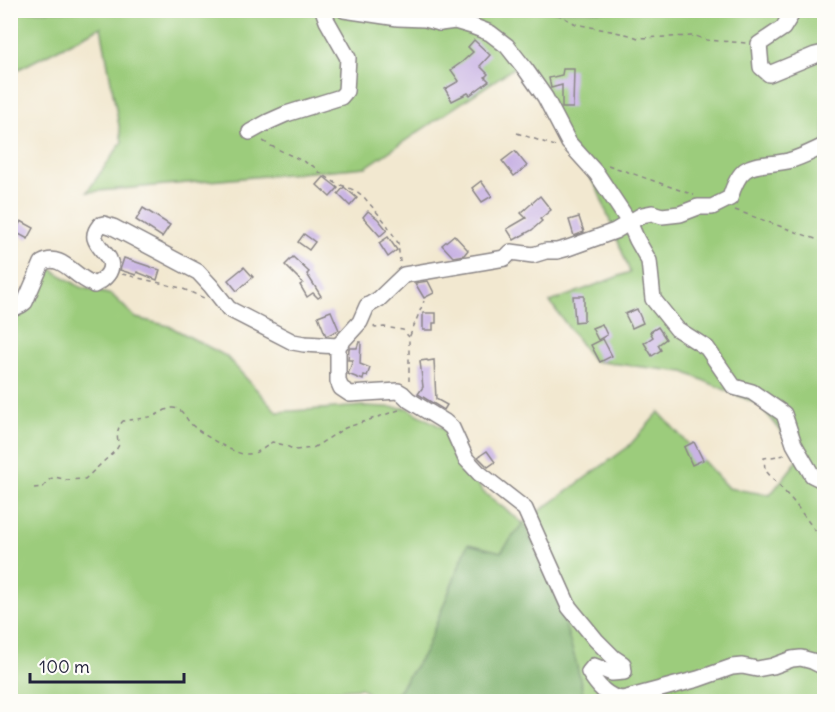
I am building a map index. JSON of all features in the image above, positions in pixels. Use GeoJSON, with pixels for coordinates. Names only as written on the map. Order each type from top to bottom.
{"type":"FeatureCollection","features":[{"type":"Feature","properties":{"kind":"street"},"geometry":{"type":"LineString","coordinates":[[250,132],[286,114],[341,97],[346,91],[348,58],[323,10]]}},
{"type":"Feature","properties":{"kind":"street"},"geometry":{"type":"LineString","coordinates":[[344,10],[398,18],[445,17],[490,33],[507,46],[545,97],[569,143],[597,174],[629,222],[649,261],[653,299],[677,329],[706,348],[734,387],[752,393],[784,414],[794,444],[812,475],[825,480]]}},
{"type":"Feature","properties":{"kind":"street"},"geometry":{"type":"LineString","coordinates":[[794,10],[783,28],[759,44],[761,67],[768,74],[806,58],[825,53]]}},
{"type":"Feature","properties":{"kind":"street"},"geometry":{"type":"LineString","coordinates":[[825,146],[790,160],[748,168],[741,172],[730,198],[712,207],[698,207],[662,216],[652,213],[642,215],[615,231],[557,251],[546,251],[533,255],[511,252],[505,258],[404,275],[379,299],[367,306],[360,322],[338,346],[338,381],[341,388],[350,394],[398,391],[452,428],[466,459],[479,473],[525,509],[569,607],[596,640],[623,664],[624,672],[612,673],[594,666],[589,672],[600,688],[617,699],[623,699],[698,679],[732,667],[757,669],[801,658],[825,667]]}},
{"type":"Feature","properties":{"kind":"street"},"geometry":{"type":"LineString","coordinates":[[10,310],[25,302],[42,263],[48,260],[55,260],[69,267],[82,279],[94,285],[102,281],[110,271],[110,260],[95,237],[97,228],[105,224],[198,272],[229,309],[293,342],[338,346]]}},
{"type":"Feature","properties":{"kind":"street"},"geometry":{"type":"LineString","coordinates":[[594,680],[599,702]]}},
{"type":"Feature","properties":{"kind":"path"},"geometry":{"type":"LineString","coordinates":[[530,10],[559,15],[576,24],[638,38],[695,36],[707,40],[759,44]]}},
{"type":"Feature","properties":{"kind":"path"},"geometry":{"type":"LineString","coordinates":[[250,132],[271,146],[313,166],[337,184],[363,196],[386,223],[398,243],[404,275]]}},
{"type":"Feature","properties":{"kind":"path"},"geometry":{"type":"LineString","coordinates":[[517,133],[561,148]]}},
{"type":"Feature","properties":{"kind":"path"},"geometry":{"type":"LineString","coordinates":[[605,164],[693,195]]}},
{"type":"Feature","properties":{"kind":"path"},"geometry":{"type":"LineString","coordinates":[[737,211],[825,242]]}},
{"type":"Feature","properties":{"kind":"path"},"geometry":{"type":"LineString","coordinates":[[110,271],[181,288],[203,298]]}},
{"type":"Feature","properties":{"kind":"path"},"geometry":{"type":"LineString","coordinates":[[34,488],[43,487],[55,477],[67,480],[85,478],[116,450],[119,445],[117,437],[123,421],[144,418],[171,408],[183,412],[190,423],[202,433],[243,454],[260,452],[272,442],[295,450],[313,448],[345,428],[404,409],[409,400],[407,383],[410,380],[410,338],[424,301]]}},
{"type":"Feature","properties":{"kind":"path"},"geometry":{"type":"LineString","coordinates":[[367,306],[375,328],[403,330],[410,338]]}},
{"type":"Feature","properties":{"kind":"path"},"geometry":{"type":"LineString","coordinates":[[801,456],[785,455],[764,458],[765,470],[793,501],[823,542],[825,583]]}},
{"type":"Feature","properties":{"kind":"green space"},"geometry":{"type":"Polygon","coordinates":[[[11,11],[824,11],[824,701],[585,701],[501,552],[468,544],[425,652],[391,701],[378,701],[361,688],[255,698],[251,702],[11,701],[11,315],[27,311],[50,268],[80,287],[112,295],[136,318],[169,326],[226,356],[277,412],[365,406],[407,408],[443,428],[482,491],[523,523],[628,447],[659,412],[728,488],[770,495],[801,456],[760,405],[684,372],[593,361],[550,302],[630,272],[597,188],[521,63],[366,167],[87,192],[122,142],[101,27],[11,73],[11,11]]]}},
{"type":"Feature","properties":{"kind":"green space"},"geometry":{"type":"Polygon","coordinates":[[[523,523],[557,597],[585,701],[391,702],[425,652],[468,544],[501,552],[523,523]]]}},
{"type":"Feature","properties":{"kind":"building"},"geometry":{"type":"Polygon","coordinates":[[[474,40],[490,55],[480,66],[488,74],[485,77],[489,81],[470,95],[468,93],[452,101],[445,89],[459,81],[451,70],[473,52],[468,47],[474,40]]]}},
{"type":"Feature","properties":{"kind":"building"},"geometry":{"type":"Polygon","coordinates":[[[563,69],[574,69],[573,108],[562,108],[562,85],[551,88],[549,78],[562,75],[563,69]]]}},
{"type":"Feature","properties":{"kind":"building"},"geometry":{"type":"Polygon","coordinates":[[[515,151],[527,166],[514,176],[502,161],[515,151]]]}},
{"type":"Feature","properties":{"kind":"building"},"geometry":{"type":"Polygon","coordinates":[[[324,177],[338,188],[330,197],[317,185],[324,177]]]}},
{"type":"Feature","properties":{"kind":"building"},"geometry":{"type":"Polygon","coordinates":[[[481,181],[492,196],[482,202],[472,188],[481,181]]]}},
{"type":"Feature","properties":{"kind":"building"},"geometry":{"type":"Polygon","coordinates":[[[344,187],[357,198],[350,206],[338,194],[344,187]]]}},
{"type":"Feature","properties":{"kind":"building"},"geometry":{"type":"Polygon","coordinates":[[[540,196],[551,210],[532,230],[514,240],[507,229],[526,218],[521,213],[540,196]]]}},
{"type":"Feature","properties":{"kind":"building"},"geometry":{"type":"Polygon","coordinates":[[[143,208],[170,225],[162,237],[136,220],[143,208]]]}},
{"type":"Feature","properties":{"kind":"building"},"geometry":{"type":"Polygon","coordinates":[[[368,211],[387,230],[380,236],[363,217],[368,211]]]}},
{"type":"Feature","properties":{"kind":"building"},"geometry":{"type":"Polygon","coordinates":[[[579,217],[584,232],[574,236],[569,220],[579,217]]]}},
{"type":"Feature","properties":{"kind":"building"},"geometry":{"type":"Polygon","coordinates":[[[21,221],[34,228],[28,239],[15,232],[21,221]]]}},
{"type":"Feature","properties":{"kind":"building"},"geometry":{"type":"Polygon","coordinates":[[[304,234],[315,242],[309,250],[298,242],[304,234]]]}},
{"type":"Feature","properties":{"kind":"building"},"geometry":{"type":"Polygon","coordinates":[[[454,235],[468,250],[464,255],[453,257],[442,245],[454,235]]]}},
{"type":"Feature","properties":{"kind":"building"},"geometry":{"type":"Polygon","coordinates":[[[388,237],[397,250],[388,257],[379,243],[388,237]]]}},
{"type":"Feature","properties":{"kind":"building"},"geometry":{"type":"Polygon","coordinates":[[[293,257],[309,272],[307,274],[321,296],[318,298],[313,293],[307,297],[300,285],[303,283],[285,265],[293,257]]]}},
{"type":"Feature","properties":{"kind":"building"},"geometry":{"type":"Polygon","coordinates":[[[124,258],[160,270],[157,280],[137,272],[136,275],[120,270],[124,258]]]}},
{"type":"Feature","properties":{"kind":"building"},"geometry":{"type":"Polygon","coordinates":[[[244,267],[253,277],[237,291],[228,280],[244,267]]]}},
{"type":"Feature","properties":{"kind":"building"},"geometry":{"type":"Polygon","coordinates":[[[428,281],[434,293],[424,298],[415,283],[428,281]]]}},
{"type":"Feature","properties":{"kind":"building"},"geometry":{"type":"Polygon","coordinates":[[[573,296],[584,296],[584,321],[575,322],[573,296]]]}},
{"type":"Feature","properties":{"kind":"building"},"geometry":{"type":"Polygon","coordinates":[[[637,309],[643,323],[632,328],[625,314],[637,309]]]}},
{"type":"Feature","properties":{"kind":"building"},"geometry":{"type":"Polygon","coordinates":[[[331,311],[339,330],[326,336],[318,316],[331,311]]]}},
{"type":"Feature","properties":{"kind":"building"},"geometry":{"type":"Polygon","coordinates":[[[423,313],[436,313],[433,330],[423,330],[423,313]]]}},
{"type":"Feature","properties":{"kind":"building"},"geometry":{"type":"Polygon","coordinates":[[[602,324],[607,335],[598,340],[592,328],[602,324]]]}},
{"type":"Feature","properties":{"kind":"building"},"geometry":{"type":"Polygon","coordinates":[[[658,327],[666,339],[658,345],[661,350],[652,356],[644,343],[653,337],[650,332],[658,327]]]}},
{"type":"Feature","properties":{"kind":"building"},"geometry":{"type":"Polygon","coordinates":[[[603,339],[612,356],[600,362],[591,345],[603,339]]]}},
{"type":"Feature","properties":{"kind":"building"},"geometry":{"type":"Polygon","coordinates":[[[361,342],[360,364],[370,368],[363,380],[348,374],[353,360],[348,360],[349,348],[357,348],[361,342]]]}},
{"type":"Feature","properties":{"kind":"building"},"geometry":{"type":"Polygon","coordinates":[[[434,360],[436,399],[447,405],[444,410],[418,394],[423,387],[420,361],[434,360]]]}},
{"type":"Feature","properties":{"kind":"building"},"geometry":{"type":"Polygon","coordinates":[[[694,442],[703,460],[692,465],[684,447],[694,442]]]}},
{"type":"Feature","properties":{"kind":"building"},"geometry":{"type":"Polygon","coordinates":[[[487,451],[495,462],[488,467],[478,457],[487,451]]]}}]}
